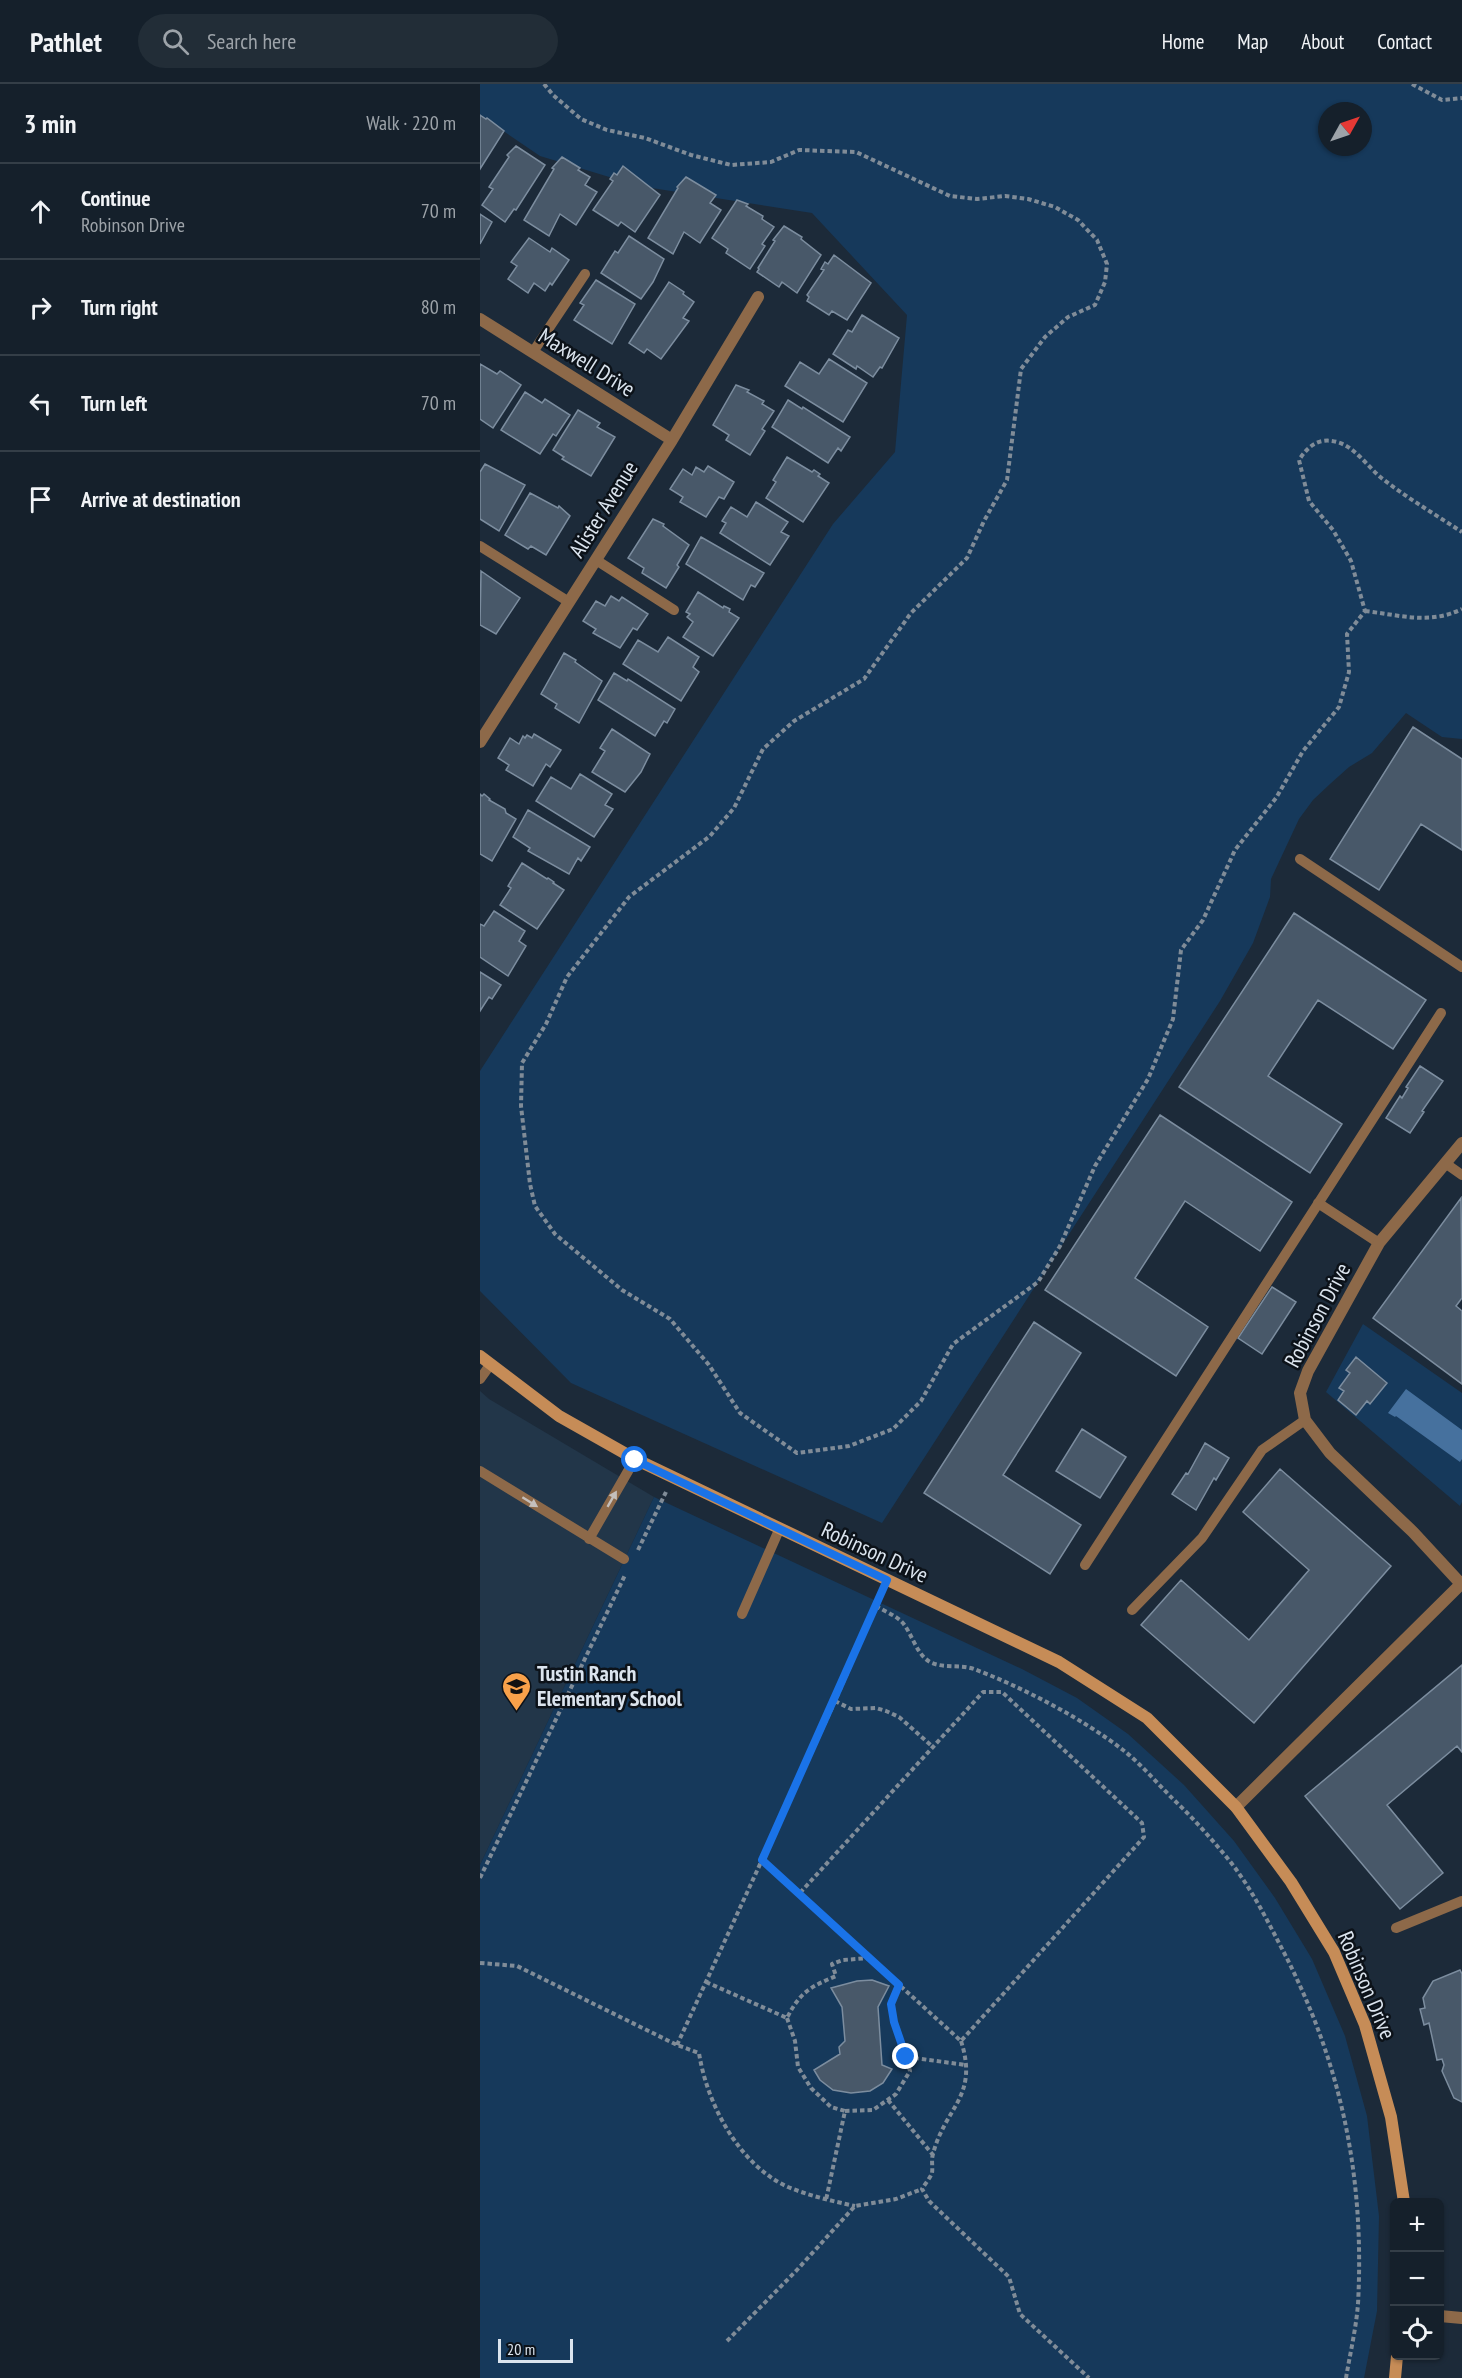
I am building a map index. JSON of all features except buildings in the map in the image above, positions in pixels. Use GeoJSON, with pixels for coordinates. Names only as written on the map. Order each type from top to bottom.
{"type":"FeatureCollection","features":[{"type":"Feature","properties":{"kind":"street","name":"Alister Avenue"},"geometry":{"type":"LineString","coordinates":[[480,742],[672,440],[758,297]]}},
{"type":"Feature","properties":{"kind":"street","name":"Maxwell Drive"},"geometry":{"type":"LineString","coordinates":[[480,319],[672,440]]}},
{"type":"Feature","properties":{"kind":"street","name":"Robinson Drive"},"geometry":{"type":"LineString","coordinates":[[1236,1807],[1462,1585],[1413,1532],[1330,1454],[1305,1420],[1300,1393],[1308,1371],[1379,1243],[1462,1143]]}},
{"type":"Feature","properties":{"kind":"street","name":"Robinson Drive"},"geometry":{"type":"LineString","coordinates":[[480,1356],[559,1416],[635,1460],[1059,1662],[1147,1718],[1236,1807],[1291,1882],[1339,1962],[1365,2025],[1391,2117],[1403,2198]]}},
{"type":"Feature","properties":{"kind":"street"},"geometry":{"type":"LineString","coordinates":[[1444,2316],[1462,2318]]}},
{"type":"Feature","properties":{"kind":"street"},"geometry":{"type":"LineString","coordinates":[[1395,2378],[1397,2360]]}},
{"type":"Feature","properties":{"kind":"lane"},"geometry":{"type":"LineString","coordinates":[[533,352],[585,274]]}},
{"type":"Feature","properties":{"kind":"lane"},"geometry":{"type":"LineString","coordinates":[[480,546],[569,602]]}},
{"type":"Feature","properties":{"kind":"lane"},"geometry":{"type":"LineString","coordinates":[[596,560],[674,610]]}},
{"type":"Feature","properties":{"kind":"lane"},"geometry":{"type":"LineString","coordinates":[[1300,859],[1462,967]]}},
{"type":"Feature","properties":{"kind":"lane"},"geometry":{"type":"LineString","coordinates":[[1085,1565],[1441,1013]]}},
{"type":"Feature","properties":{"kind":"lane"},"geometry":{"type":"LineString","coordinates":[[1445,1163],[1462,1175]]}},
{"type":"Feature","properties":{"kind":"lane"},"geometry":{"type":"LineString","coordinates":[[1318,1203],[1379,1243]]}},
{"type":"Feature","properties":{"kind":"lane"},"geometry":{"type":"LineString","coordinates":[[480,1379],[490,1365]]}},
{"type":"Feature","properties":{"kind":"lane"},"geometry":{"type":"LineString","coordinates":[[1132,1610],[1202,1538],[1262,1450],[1305,1420]]}},
{"type":"Feature","properties":{"kind":"lane"},"geometry":{"type":"LineString","coordinates":[[589,1539],[635,1460]]}},
{"type":"Feature","properties":{"kind":"lane"},"geometry":{"type":"LineString","coordinates":[[480,1471],[624,1559]]}},
{"type":"Feature","properties":{"kind":"lane"},"geometry":{"type":"LineString","coordinates":[[742,1614],[779,1530]]}},
{"type":"Feature","properties":{"kind":"lane"},"geometry":{"type":"LineString","coordinates":[[1396,1928],[1462,1901]]}},
{"type":"Feature","properties":{"kind":"path"},"geometry":{"type":"LineString","coordinates":[[544,84],[553,95],[581,118],[607,130],[645,138],[691,155],[731,165],[771,162],[799,150],[856,152],[950,196],[977,199],[1005,196],[1055,207],[1078,220],[1097,240],[1107,264],[1105,282],[1095,305],[1068,317],[1045,337],[1021,369],[1007,480],[967,558],[910,613],[864,679],[794,721],[763,749],[734,808],[710,836],[629,897],[567,977],[546,1023],[522,1063],[521,1107],[530,1184],[535,1206],[555,1234],[622,1290],[670,1319],[709,1365],[740,1413],[797,1453],[849,1446],[893,1428],[921,1401],[953,1344],[1038,1282],[1060,1246],[1095,1166],[1148,1079],[1173,1019],[1181,950],[1203,920],[1235,850],[1276,798],[1303,751],[1339,707],[1349,672],[1347,634],[1365,611]]}},
{"type":"Feature","properties":{"kind":"path"},"geometry":{"type":"LineString","coordinates":[[1412,84],[1442,100],[1462,98]]}},
{"type":"Feature","properties":{"kind":"path"},"geometry":{"type":"LineString","coordinates":[[1365,611],[1351,561],[1333,530],[1309,501],[1299,460],[1309,446],[1323,441],[1338,442],[1361,458],[1382,479],[1462,532]]}},
{"type":"Feature","properties":{"kind":"path"},"geometry":{"type":"LineString","coordinates":[[1365,611],[1421,619],[1451,615],[1462,609]]}},
{"type":"Feature","properties":{"kind":"path"},"geometry":{"type":"LineString","coordinates":[[637,1552],[672,1478]]}},
{"type":"Feature","properties":{"kind":"path"},"geometry":{"type":"LineString","coordinates":[[480,1878],[627,1573]]}},
{"type":"Feature","properties":{"kind":"path"},"geometry":{"type":"LineString","coordinates":[[677,2045],[835,1701],[887,1580]]}},
{"type":"Feature","properties":{"kind":"path"},"geometry":{"type":"LineString","coordinates":[[876,1606],[901,1621],[928,1661],[944,1666],[958,1665],[973,1668],[1083,1723],[1125,1750],[1225,1855],[1259,1904],[1303,1989],[1322,2037],[1336,2082],[1351,2147],[1356,2201],[1358,2305],[1346,2378]]}},
{"type":"Feature","properties":{"kind":"path"},"geometry":{"type":"LineString","coordinates":[[800,1894],[983,1692],[1002,1692],[1142,1823],[1143,1837],[961,2041]]}},
{"type":"Feature","properties":{"kind":"path"},"geometry":{"type":"LineString","coordinates":[[835,1701],[851,1709],[876,1708],[886,1711],[898,1717],[933,1747]]}},
{"type":"Feature","properties":{"kind":"path"},"geometry":{"type":"LineString","coordinates":[[480,1963],[517,1966],[677,2045],[699,2053],[709,2097],[725,2128],[755,2164],[786,2186],[826,2200],[855,2206],[896,2199],[922,2188],[932,2173],[933,2155],[946,2124],[959,2103],[966,2082],[966,2065],[961,2041],[762,1860]]}},
{"type":"Feature","properties":{"kind":"path"},"geometry":{"type":"LineString","coordinates":[[870,1958],[843,1960],[832,1964],[836,1976],[818,1984],[796,2000],[787,2018],[795,2041],[798,2067],[811,2088],[831,2107],[845,2111],[873,2110],[896,2094],[910,2071],[894,2022],[891,2004],[899,1985]]}},
{"type":"Feature","properties":{"kind":"path"},"geometry":{"type":"LineString","coordinates":[[706,1982],[787,2018]]}},
{"type":"Feature","properties":{"kind":"path"},"geometry":{"type":"LineString","coordinates":[[906,2057],[966,2065]]}},
{"type":"Feature","properties":{"kind":"path"},"geometry":{"type":"LineString","coordinates":[[888,2100],[933,2155]]}},
{"type":"Feature","properties":{"kind":"path"},"geometry":{"type":"LineString","coordinates":[[826,2200],[845,2111]]}},
{"type":"Feature","properties":{"kind":"path"},"geometry":{"type":"LineString","coordinates":[[922,2188],[929,2201],[1009,2277],[1020,2314],[1089,2378]]}},
{"type":"Feature","properties":{"kind":"path"},"geometry":{"type":"LineString","coordinates":[[727,2341],[796,2271],[855,2206]]}},
{"type":"Feature","properties":{"kind":"shaded area"},"geometry":{"type":"Polygon","coordinates":[[[480,84],[1462,84],[1462,739],[1442,737],[1406,713],[1372,753],[1349,767],[1313,800],[1299,819],[1271,879],[1270,897],[1253,943],[1220,1001],[882,1523],[571,1383],[480,1291],[480,1071],[833,524],[895,452],[907,315],[812,213],[639,186],[540,156],[480,115],[480,84]]]}},
{"type":"Feature","properties":{"kind":"shaded area"},"geometry":{"type":"Polygon","coordinates":[[[1363,1324],[1462,1393],[1462,1502],[1460,1506],[1326,1392],[1363,1324]]]}},
{"type":"Feature","properties":{"kind":"shaded area"},"geometry":{"type":"Polygon","coordinates":[[[1406,1389],[1462,1430],[1462,1459],[1460,1462],[1396,1416],[1388,1413],[1406,1389]]]}},
{"type":"Feature","properties":{"kind":"shaded area","name":"Tustin Ranch Elementary School"},"geometry":{"type":"Polygon","coordinates":[[[480,1391],[489,1399],[654,1497],[480,1865],[480,1391]]]}},
{"type":"Feature","properties":{"kind":"shaded area"},"geometry":{"type":"Polygon","coordinates":[[[654,1497],[1022,1669],[1077,1698],[1128,1734],[1184,1785],[1234,1841],[1275,1898],[1312,1959],[1345,2036],[1367,2116],[1379,2216],[1377,2311],[1364,2378],[480,2378],[480,1865],[654,1497]]]}},
{"type":"Feature","properties":{"kind":"place","name":"Tustin Ranch Elementary School"},"geometry":{"type":"Point","coordinates":[516,1712]}},
{"type":"Feature","properties":{"kind":"route"},"geometry":{"type":"LineString","coordinates":[[635,1460],[887,1580],[835,1701],[762,1860],[899,1985],[891,2004],[894,2022],[906,2057]]}}]}
